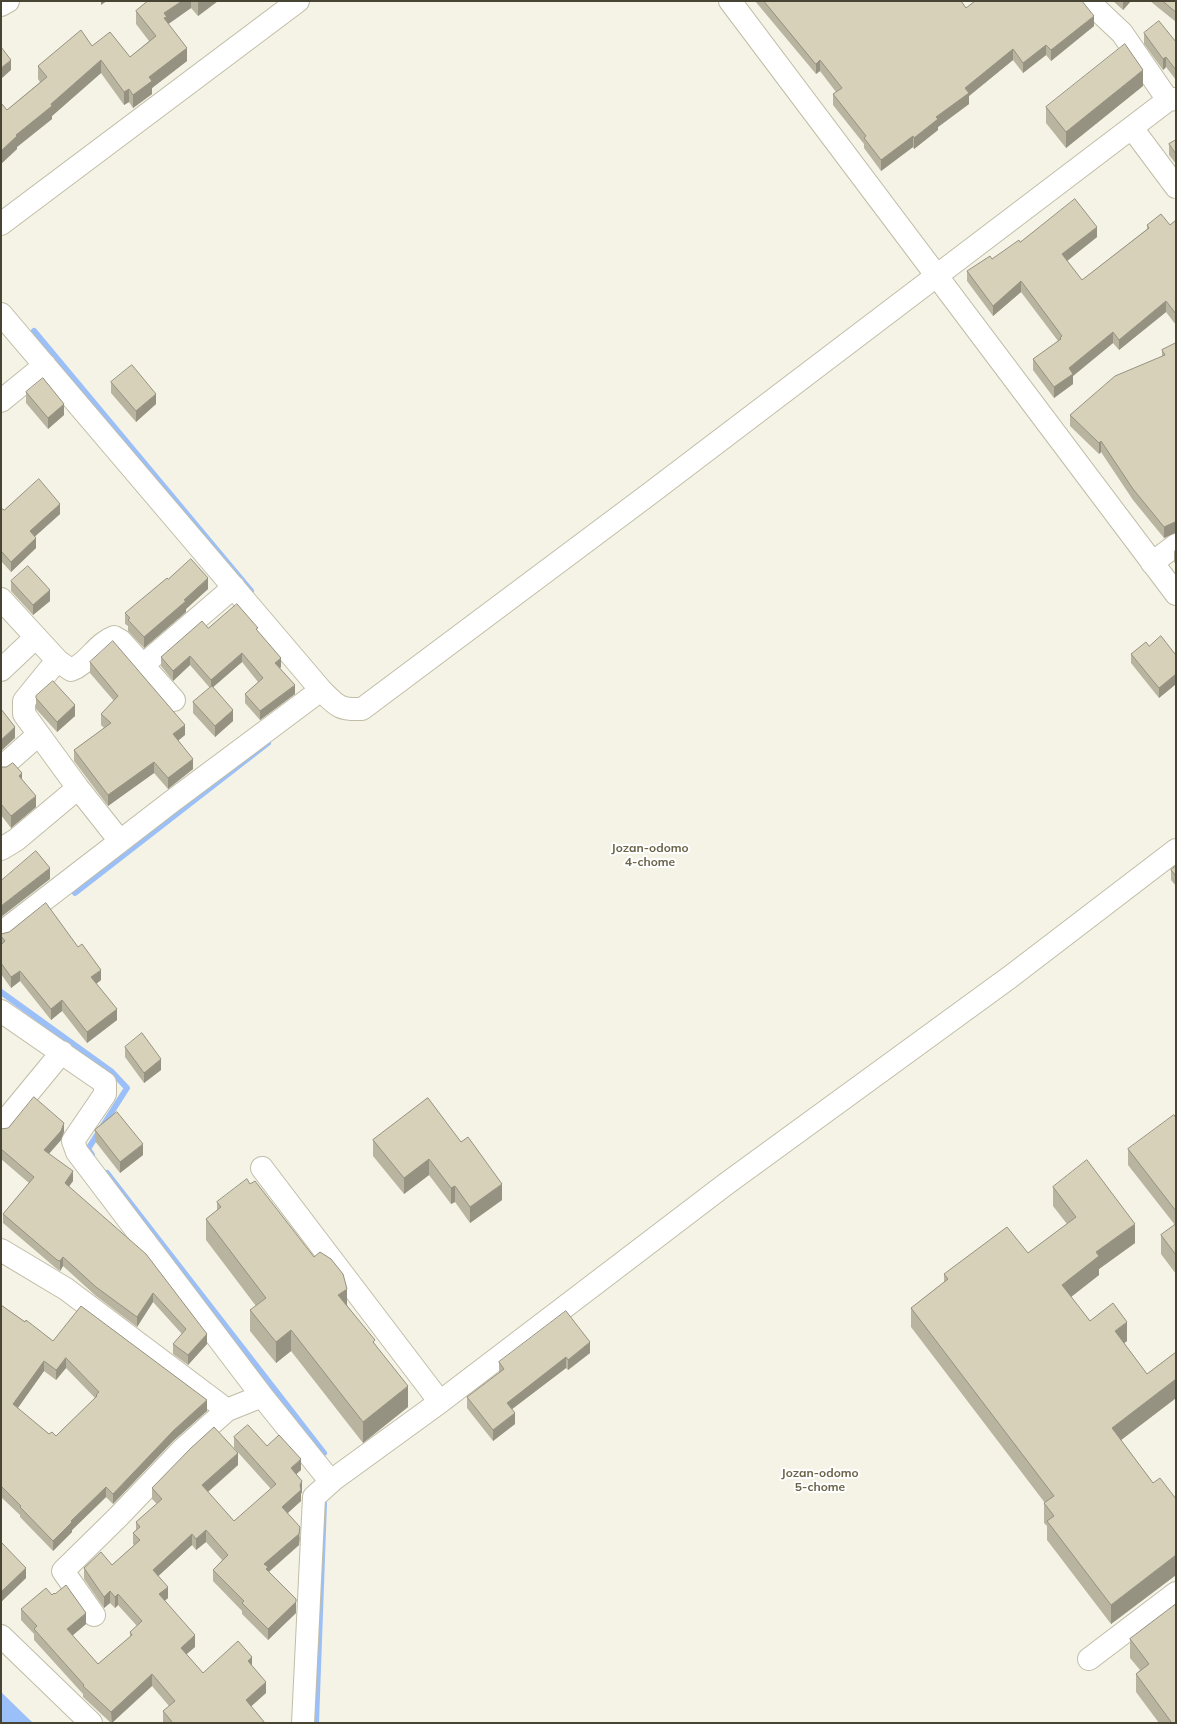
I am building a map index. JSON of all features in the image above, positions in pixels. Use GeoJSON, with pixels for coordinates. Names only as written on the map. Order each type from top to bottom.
{"type":"FeatureCollection","features":[{"type":"Feature","properties":{"kind":"street"},"geometry":{"type":"LineString","coordinates":[[1,6],[8,1]]}},
{"type":"Feature","properties":{"kind":"street"},"geometry":{"type":"LineString","coordinates":[[1,224],[297,1]]}},
{"type":"Feature","properties":{"kind":"street"},"geometry":{"type":"LineString","coordinates":[[730,1],[1176,594]]}},
{"type":"Feature","properties":{"kind":"street"},"geometry":{"type":"LineString","coordinates":[[1,314],[321,690],[337,706],[347,709],[362,708],[1172,99],[1122,33],[1088,1]]}},
{"type":"Feature","properties":{"kind":"street"},"geometry":{"type":"LineString","coordinates":[[1132,128],[1176,187]]}},
{"type":"Feature","properties":{"kind":"street"},"geometry":{"type":"LineString","coordinates":[[1,401],[45,366]]}},
{"type":"Feature","properties":{"kind":"street"},"geometry":{"type":"LineString","coordinates":[[1152,563],[1176,545]]}},
{"type":"Feature","properties":{"kind":"street"},"geometry":{"type":"LineString","coordinates":[[143,665],[234,587]]}},
{"type":"Feature","properties":{"kind":"street"},"geometry":{"type":"LineString","coordinates":[[1,599],[58,662],[71,670],[78,667],[108,640],[114,638],[121,641],[174,700]]}},
{"type":"Feature","properties":{"kind":"street"},"geometry":{"type":"LineString","coordinates":[[1,670],[36,637]]}},
{"type":"Feature","properties":{"kind":"street"},"geometry":{"type":"LineString","coordinates":[[58,662],[50,669],[24,701],[24,714],[78,788],[120,841]]}},
{"type":"Feature","properties":{"kind":"street"},"geometry":{"type":"LineString","coordinates":[[1,933],[120,841],[321,690]]}},
{"type":"Feature","properties":{"kind":"street"},"geometry":{"type":"LineString","coordinates":[[2,766],[38,735]]}},
{"type":"Feature","properties":{"kind":"street"},"geometry":{"type":"LineString","coordinates":[[1,849],[16,840],[78,788]]}},
{"type":"Feature","properties":{"kind":"street"},"geometry":{"type":"LineString","coordinates":[[303,1723],[314,1497],[331,1482],[440,1402],[726,1184],[1010,977],[1176,850]]}},
{"type":"Feature","properties":{"kind":"street"},"geometry":{"type":"LineString","coordinates":[[1,1011],[105,1083],[105,1094],[73,1141],[77,1152],[262,1396],[331,1482]]}},
{"type":"Feature","properties":{"kind":"street"},"geometry":{"type":"LineString","coordinates":[[1,1126],[62,1052]]}},
{"type":"Feature","properties":{"kind":"street"},"geometry":{"type":"LineString","coordinates":[[262,1168],[440,1402]]}},
{"type":"Feature","properties":{"kind":"street"},"geometry":{"type":"LineString","coordinates":[[1,1250],[66,1289],[227,1410]]}},
{"type":"Feature","properties":{"kind":"street"},"geometry":{"type":"LineString","coordinates":[[94,1615],[63,1571],[118,1517],[182,1450],[227,1410],[262,1396]]}},
{"type":"Feature","properties":{"kind":"street"},"geometry":{"type":"LineString","coordinates":[[1089,1659],[1176,1593]]}},
{"type":"Feature","properties":{"kind":"street"},"geometry":{"type":"LineString","coordinates":[[1,1636],[91,1723]]}},
{"type":"Feature","properties":{"kind":"water"},"geometry":{"type":"Polygon","coordinates":[[[1,1692],[33,1723],[1,1723],[1,1692]]]}},
{"type":"Feature","properties":{"kind":"building"},"geometry":{"type":"Polygon","coordinates":[[[148,1],[182,1],[164,13],[167,17],[164,18],[187,48],[149,77],[152,81],[133,95],[129,89],[124,92],[101,60],[51,104],[52,106],[16,135],[17,136],[1,151],[1,103],[7,110],[47,77],[38,66],[81,30],[92,46],[110,32],[130,57],[156,36],[136,11],[148,1]]]}},
{"type":"Feature","properties":{"kind":"building"},"geometry":{"type":"Polygon","coordinates":[[[764,1],[961,1],[966,8],[975,1],[1082,1],[1094,16],[1051,50],[1046,45],[1023,63],[1013,49],[965,88],[969,93],[936,117],[938,119],[914,138],[913,136],[881,160],[864,138],[866,136],[833,94],[842,88],[820,60],[816,64],[764,1]]]}},
{"type":"Feature","properties":{"kind":"building"},"geometry":{"type":"Polygon","coordinates":[[[1163,1],[1176,1],[1176,12],[1163,1]]]}},
{"type":"Feature","properties":{"kind":"building"},"geometry":{"type":"Polygon","coordinates":[[[1159,21],[1176,42],[1176,70],[1166,57],[1163,59],[1144,33],[1159,21]]]}},
{"type":"Feature","properties":{"kind":"building"},"geometry":{"type":"Polygon","coordinates":[[[1125,44],[1143,70],[1066,132],[1046,107],[1125,44]]]}},
{"type":"Feature","properties":{"kind":"building"},"geometry":{"type":"Polygon","coordinates":[[[1,47],[11,60],[1,68],[1,47]]]}},
{"type":"Feature","properties":{"kind":"building"},"geometry":{"type":"Polygon","coordinates":[[[1176,140],[1176,154],[1169,144],[1176,140]]]}},
{"type":"Feature","properties":{"kind":"building"},"geometry":{"type":"Polygon","coordinates":[[[1075,199],[1097,227],[1062,254],[1082,280],[1149,228],[1147,225],[1161,214],[1170,225],[1176,220],[1176,314],[1166,301],[1119,340],[1113,332],[1069,368],[1073,374],[1054,387],[1033,359],[1061,339],[1060,338],[1062,336],[1021,281],[993,306],[967,271],[990,256],[992,259],[1019,240],[1020,242],[1075,199]]]}},
{"type":"Feature","properties":{"kind":"building"},"geometry":{"type":"Polygon","coordinates":[[[1176,343],[1176,522],[1164,527],[1133,489],[1101,441],[1099,443],[1070,415],[1115,376],[1165,355],[1162,350],[1176,343]]]}},
{"type":"Feature","properties":{"kind":"building"},"geometry":{"type":"Polygon","coordinates":[[[132,365],[156,394],[136,411],[111,382],[132,365]]]}},
{"type":"Feature","properties":{"kind":"building"},"geometry":{"type":"Polygon","coordinates":[[[43,378],[64,404],[48,418],[26,392],[43,378]]]}},
{"type":"Feature","properties":{"kind":"building"},"geometry":{"type":"Polygon","coordinates":[[[39,479],[60,504],[30,531],[36,538],[11,562],[1,551],[1,508],[4,510],[39,479]]]}},
{"type":"Feature","properties":{"kind":"building"},"geometry":{"type":"Polygon","coordinates":[[[191,559],[208,578],[184,600],[186,601],[144,637],[128,620],[130,618],[125,613],[191,559]]]}},
{"type":"Feature","properties":{"kind":"building"},"geometry":{"type":"Polygon","coordinates":[[[28,566],[50,590],[33,605],[11,581],[28,566]]]}},
{"type":"Feature","properties":{"kind":"building"},"geometry":{"type":"Polygon","coordinates":[[[237,604],[281,658],[275,663],[295,685],[260,711],[245,694],[263,678],[242,653],[211,680],[190,656],[173,671],[161,657],[202,621],[208,628],[237,604]]]}},
{"type":"Feature","properties":{"kind":"building"},"geometry":{"type":"Polygon","coordinates":[[[1161,636],[1175,654],[1176,653],[1176,674],[1159,688],[1131,654],[1146,642],[1149,646],[1161,636]]]}},
{"type":"Feature","properties":{"kind":"building"},"geometry":{"type":"Polygon","coordinates":[[[113,641],[185,725],[173,734],[193,759],[168,778],[154,762],[108,795],[74,750],[111,723],[101,714],[118,696],[90,662],[113,641]]]}},
{"type":"Feature","properties":{"kind":"building"},"geometry":{"type":"Polygon","coordinates":[[[53,681],[75,705],[57,722],[36,698],[36,696],[53,681]]]}},
{"type":"Feature","properties":{"kind":"building"},"geometry":{"type":"Polygon","coordinates":[[[212,686],[233,710],[215,726],[193,702],[212,686]]]}},
{"type":"Feature","properties":{"kind":"building"},"geometry":{"type":"Polygon","coordinates":[[[1,709],[15,727],[1,740],[1,709]]]}},
{"type":"Feature","properties":{"kind":"building"},"geometry":{"type":"Polygon","coordinates":[[[13,763],[22,773],[19,776],[36,796],[11,816],[1,804],[1,767],[6,767],[13,763]]]}},
{"type":"Feature","properties":{"kind":"building"},"geometry":{"type":"Polygon","coordinates":[[[36,851],[50,868],[1,906],[1,881],[36,851]]]}},
{"type":"Feature","properties":{"kind":"building"},"geometry":{"type":"Polygon","coordinates":[[[1176,866],[1176,876],[1171,870],[1176,866]]]}},
{"type":"Feature","properties":{"kind":"building"},"geometry":{"type":"Polygon","coordinates":[[[46,903],[78,947],[82,944],[101,970],[91,977],[117,1009],[87,1032],[62,1000],[51,1009],[20,971],[11,977],[1,963],[1,945],[5,941],[1,934],[9,932],[46,903]]]}},
{"type":"Feature","properties":{"kind":"building"},"geometry":{"type":"Polygon","coordinates":[[[142,1033],[161,1059],[144,1073],[125,1047],[142,1033]]]}},
{"type":"Feature","properties":{"kind":"building"},"geometry":{"type":"Polygon","coordinates":[[[34,1097],[64,1123],[61,1131],[44,1150],[73,1171],[65,1183],[146,1254],[207,1334],[188,1355],[173,1344],[186,1329],[153,1293],[137,1317],[96,1287],[63,1257],[60,1261],[57,1260],[3,1214],[34,1177],[1,1149],[1,1129],[8,1128],[34,1097]]]}},
{"type":"Feature","properties":{"kind":"building"},"geometry":{"type":"Polygon","coordinates":[[[428,1098],[461,1142],[468,1137],[502,1184],[470,1207],[455,1186],[451,1188],[429,1159],[404,1178],[373,1140],[428,1098]]]}},
{"type":"Feature","properties":{"kind":"building"},"geometry":{"type":"Polygon","coordinates":[[[117,1112],[143,1144],[120,1162],[95,1130],[117,1112]]]}},
{"type":"Feature","properties":{"kind":"building"},"geometry":{"type":"Polygon","coordinates":[[[1174,1115],[1176,1118],[1176,1211],[1128,1149],[1174,1115]]]}},
{"type":"Feature","properties":{"kind":"building"},"geometry":{"type":"Polygon","coordinates":[[[1087,1160],[1135,1224],[1096,1252],[1099,1256],[1062,1285],[1090,1321],[1113,1303],[1127,1322],[1115,1331],[1147,1374],[1176,1352],[1176,1379],[1112,1428],[1153,1483],[1160,1478],[1176,1499],[1176,1555],[1111,1605],[1047,1521],[1054,1516],[1044,1503],[1054,1496],[911,1308],[948,1279],[944,1274],[1007,1227],[1028,1253],[1076,1217],[1053,1187],[1087,1160]]]}},
{"type":"Feature","properties":{"kind":"building"},"geometry":{"type":"Polygon","coordinates":[[[247,1179],[250,1184],[255,1181],[314,1257],[320,1252],[331,1259],[343,1274],[347,1289],[338,1295],[375,1340],[373,1342],[408,1386],[363,1422],[291,1330],[276,1342],[250,1310],[266,1298],[206,1219],[221,1207],[217,1202],[247,1179]]]}},
{"type":"Feature","properties":{"kind":"building"},"geometry":{"type":"Polygon","coordinates":[[[1176,1224],[1176,1255],[1161,1235],[1176,1224]]]}},
{"type":"Feature","properties":{"kind":"building"},"geometry":{"type":"Polygon","coordinates":[[[1,1305],[25,1322],[26,1320],[53,1341],[81,1306],[207,1400],[173,1431],[113,1494],[106,1487],[53,1541],[1,1486],[1,1305]],[[66,1358],[56,1370],[44,1361],[13,1404],[49,1434],[52,1432],[56,1436],[97,1396],[96,1395],[99,1392],[66,1358]]]}},
{"type":"Feature","properties":{"kind":"building"},"geometry":{"type":"Polygon","coordinates":[[[566,1311],[590,1342],[568,1360],[566,1357],[507,1403],[515,1413],[493,1430],[467,1397],[504,1369],[499,1362],[566,1311]]]}},
{"type":"Feature","properties":{"kind":"building"},"geometry":{"type":"Polygon","coordinates":[[[248,1425],[267,1446],[279,1435],[301,1459],[291,1468],[302,1481],[300,1485],[301,1490],[282,1507],[300,1527],[299,1534],[264,1564],[268,1567],[266,1569],[296,1599],[296,1602],[268,1629],[242,1603],[244,1601],[213,1570],[228,1555],[206,1530],[196,1539],[192,1534],[153,1570],[168,1587],[159,1594],[195,1635],[181,1648],[203,1673],[238,1641],[252,1657],[248,1661],[266,1682],[246,1700],[265,1723],[173,1723],[163,1711],[175,1701],[152,1674],[111,1712],[83,1686],[84,1685],[34,1629],[37,1626],[21,1609],[46,1588],[52,1595],[66,1585],[86,1613],[67,1629],[98,1664],[132,1635],[130,1632],[142,1621],[118,1594],[115,1597],[110,1591],[104,1597],[84,1568],[101,1552],[112,1565],[140,1540],[133,1533],[140,1527],[136,1522],[162,1499],[152,1488],[214,1427],[238,1453],[202,1485],[234,1521],[276,1484],[234,1437],[248,1425]]]}},
{"type":"Feature","properties":{"kind":"building"},"geometry":{"type":"Polygon","coordinates":[[[1,1542],[26,1568],[2,1591],[1,1589],[1,1542]]]}},
{"type":"Feature","properties":{"kind":"building"},"geometry":{"type":"Polygon","coordinates":[[[1176,1604],[1176,1723],[1172,1723],[1136,1674],[1149,1664],[1130,1639],[1176,1604]]]}},
{"type":"Feature","properties":{"kind":"waterway"},"geometry":{"type":"LineString","coordinates":[[34,331],[251,591]]}},
{"type":"Feature","properties":{"kind":"waterway"},"geometry":{"type":"LineString","coordinates":[[75,893],[268,743]]}},
{"type":"Feature","properties":{"kind":"waterway"},"geometry":{"type":"LineString","coordinates":[[1,992],[112,1072],[127,1088],[88,1149],[92,1155]]}},
{"type":"Feature","properties":{"kind":"waterway"},"geometry":{"type":"LineString","coordinates":[[107,1173],[324,1453]]}},
{"type":"Feature","properties":{"kind":"waterway"},"geometry":{"type":"LineString","coordinates":[[316,1723],[324,1503]]}},
{"type":"Feature","properties":{"kind":"district","name":"Jozan-odomo 4-chome"},"geometry":{"type":"Point","coordinates":[650,855]}},
{"type":"Feature","properties":{"kind":"district","name":"Jozan-odomo 5-chome"},"geometry":{"type":"Point","coordinates":[820,1480]}}]}
